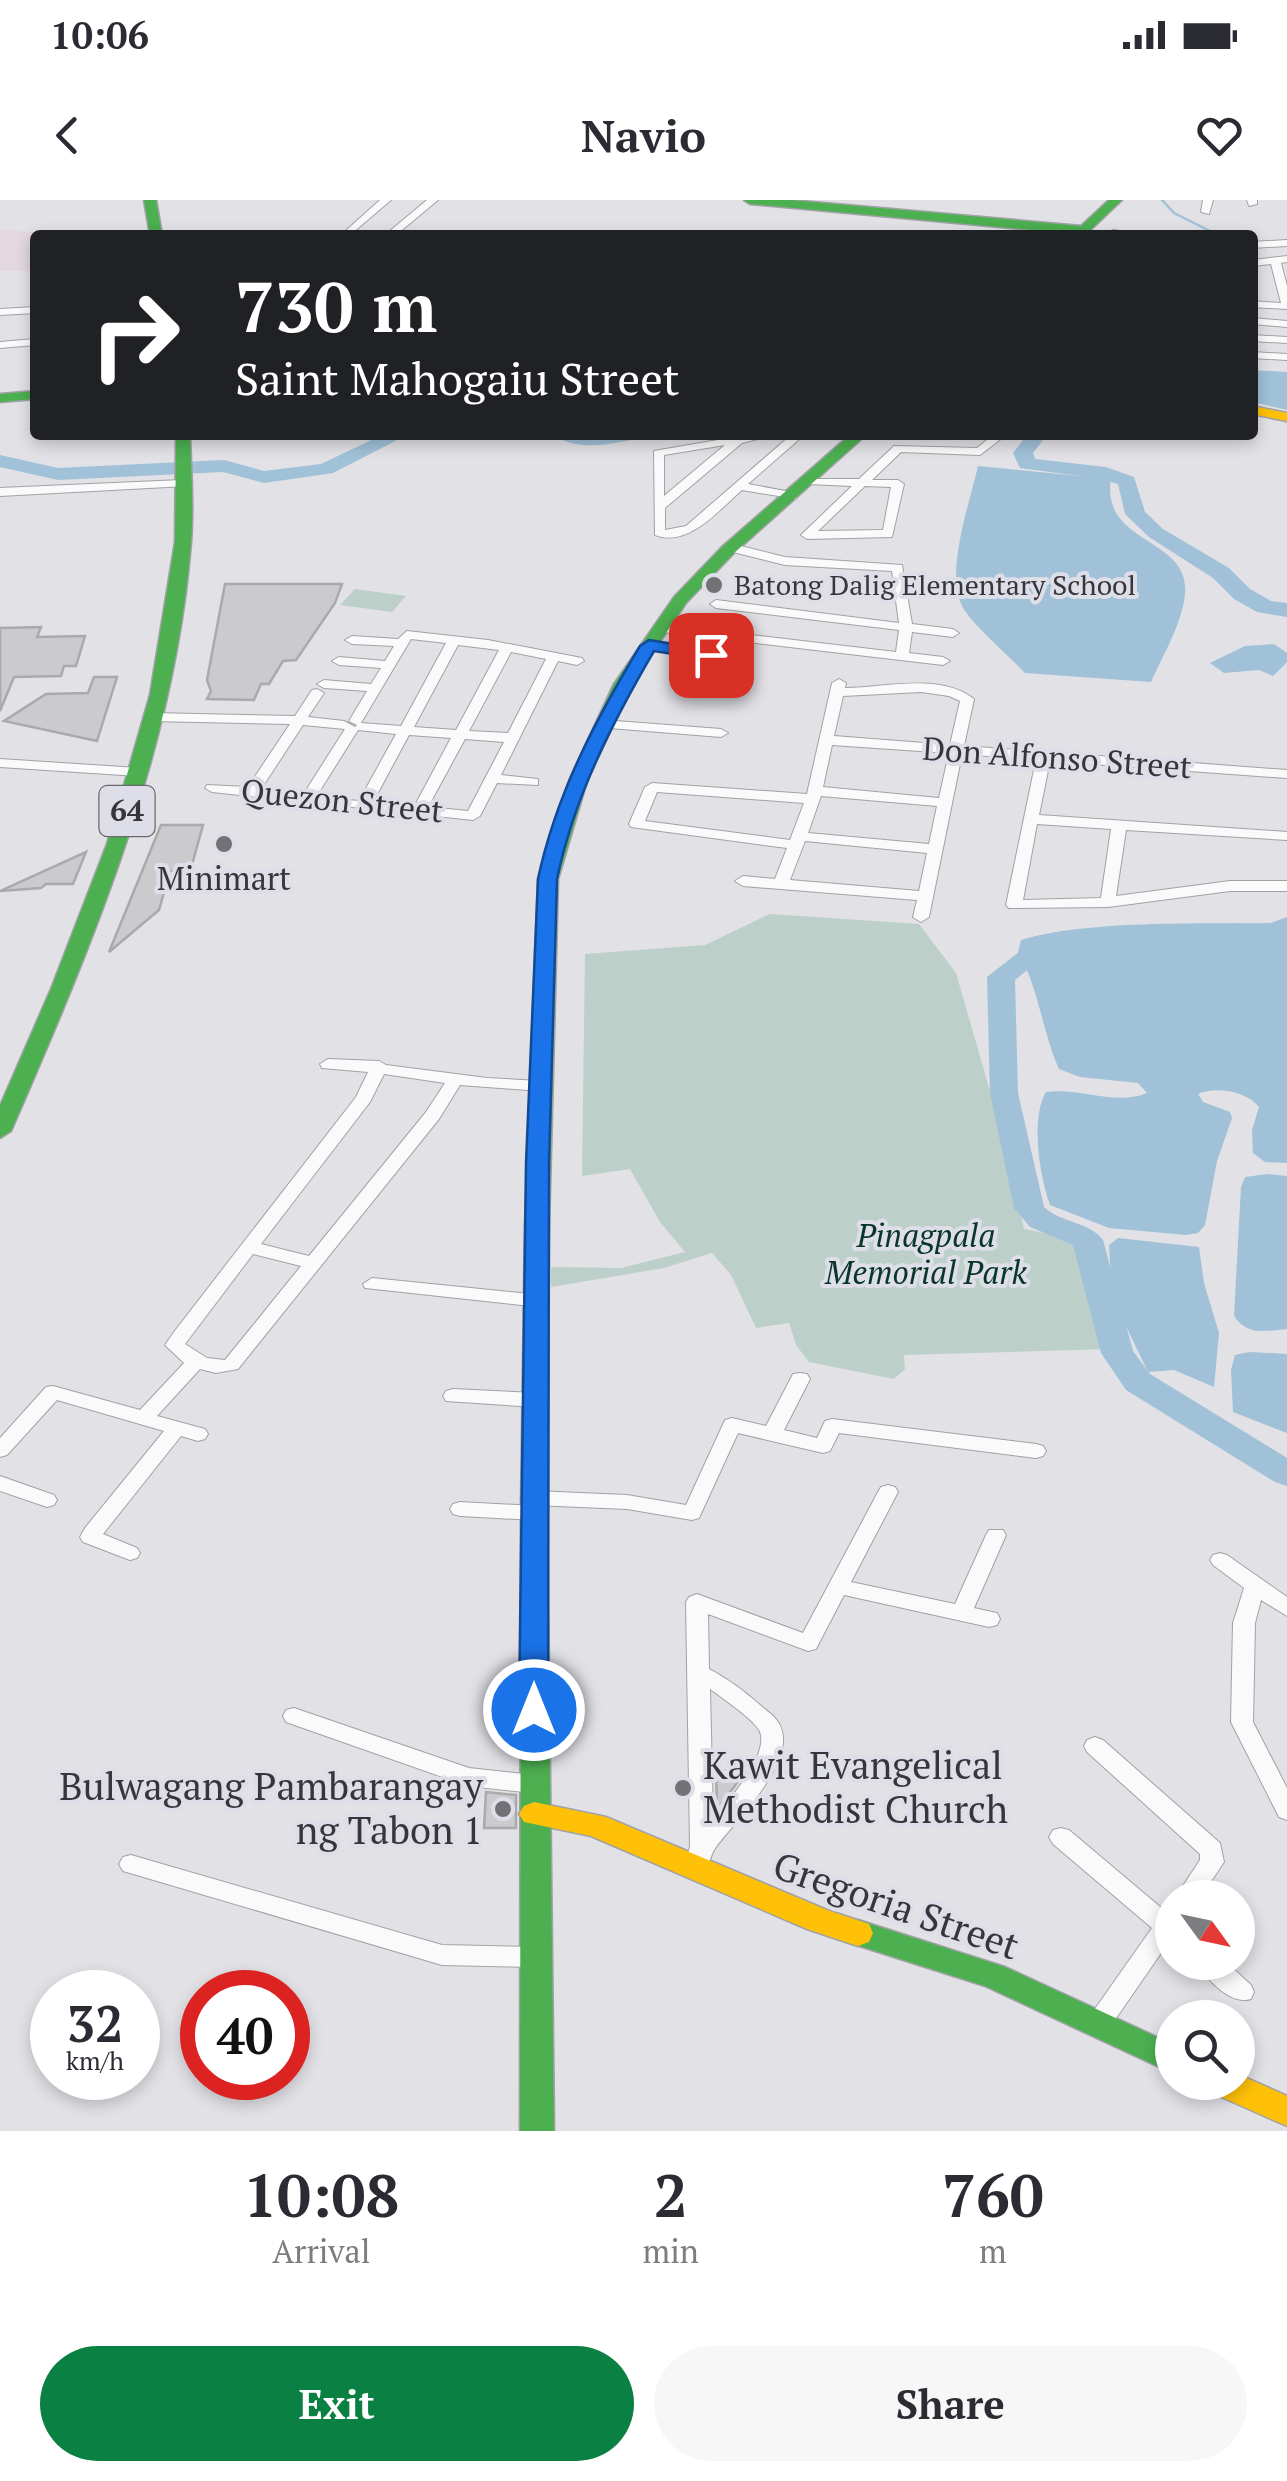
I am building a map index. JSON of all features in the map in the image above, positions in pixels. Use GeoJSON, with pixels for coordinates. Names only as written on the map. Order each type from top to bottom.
{"type":"FeatureCollection","features":[{"type":"Feature","properties":{"kind":"street"},"geometry":{"type":"LineString","coordinates":[[150,200],[155,230]]}},
{"type":"Feature","properties":{"kind":"street"},"geometry":{"type":"LineString","coordinates":[[350,230],[386,200]]}},
{"type":"Feature","properties":{"kind":"street"},"geometry":{"type":"LineString","coordinates":[[396,230],[433,200]]}},
{"type":"Feature","properties":{"kind":"street"},"geometry":{"type":"LineString","coordinates":[[750,200],[1060,230]]}},
{"type":"Feature","properties":{"kind":"street"},"geometry":{"type":"LineString","coordinates":[[1083,230],[1116,200]]}},
{"type":"Feature","properties":{"kind":"street"},"geometry":{"type":"LineString","coordinates":[[1206,212],[1208,200]]}},
{"type":"Feature","properties":{"kind":"street"},"geometry":{"type":"LineString","coordinates":[[1258,246],[1287,244]]}},
{"type":"Feature","properties":{"kind":"street"},"geometry":{"type":"LineString","coordinates":[[1258,304],[1287,305],[1281,259]]}},
{"type":"Feature","properties":{"kind":"street"},"geometry":{"type":"LineString","coordinates":[[0,312],[30,310]]}},
{"type":"Feature","properties":{"kind":"street"},"geometry":{"type":"LineString","coordinates":[[1258,322],[1287,324]]}},
{"type":"Feature","properties":{"kind":"street"},"geometry":{"type":"LineString","coordinates":[[1258,338],[1287,340]]}},
{"type":"Feature","properties":{"kind":"street"},"geometry":{"type":"LineString","coordinates":[[0,345],[30,342]]}},
{"type":"Feature","properties":{"kind":"street"},"geometry":{"type":"LineString","coordinates":[[1258,355],[1287,357]]}},
{"type":"Feature","properties":{"kind":"street"},"geometry":{"type":"LineString","coordinates":[[0,390],[30,387]]}},
{"type":"Feature","properties":{"kind":"street"},"geometry":{"type":"LineString","coordinates":[[0,398],[30,395]]}},
{"type":"Feature","properties":{"kind":"street"},"geometry":{"type":"LineString","coordinates":[[1258,411],[1287,418]]}},
{"type":"Feature","properties":{"kind":"street","name":"64"},"geometry":{"type":"LineString","coordinates":[[0,1132],[70,976],[119,842],[152,717],[178,580],[183,440]]}},
{"type":"Feature","properties":{"kind":"street"},"geometry":{"type":"LineString","coordinates":[[660,506],[738,440]]}},
{"type":"Feature","properties":{"kind":"street"},"geometry":{"type":"LineString","coordinates":[[738,440],[658,453],[660,532],[679,534],[690,530],[792,440]]}},
{"type":"Feature","properties":{"kind":"street"},"geometry":{"type":"LineString","coordinates":[[538,2131],[534,1784],[540,1086],[548,879],[556,836],[602,724],[654,637],[733,548],[853,440]]}},
{"type":"Feature","properties":{"kind":"street"},"geometry":{"type":"LineString","coordinates":[[739,486],[800,489],[866,483],[898,484],[888,534],[807,535],[866,483],[898,448],[980,452],[994,440]]}},
{"type":"Feature","properties":{"kind":"street"},"geometry":{"type":"LineString","coordinates":[[0,492],[183,472]]}},
{"type":"Feature","properties":{"kind":"street"},"geometry":{"type":"LineString","coordinates":[[733,548],[784,560],[898,568],[906,627],[902,654]]}},
{"type":"Feature","properties":{"kind":"street"},"geometry":{"type":"LineString","coordinates":[[716,604],[953,633]]}},
{"type":"Feature","properties":{"kind":"street"},"geometry":{"type":"LineString","coordinates":[[654,637],[943,660]]}},
{"type":"Feature","properties":{"kind":"street"},"geometry":{"type":"LineString","coordinates":[[654,637],[742,660]]}},
{"type":"Feature","properties":{"kind":"street"},"geometry":{"type":"LineString","coordinates":[[308,798],[404,639]]}},
{"type":"Feature","properties":{"kind":"street"},"geometry":{"type":"LineString","coordinates":[[352,640],[455,640],[578,661]]}},
{"type":"Feature","properties":{"kind":"street"},"geometry":{"type":"LineString","coordinates":[[365,803],[455,640]]}},
{"type":"Feature","properties":{"kind":"street"},"geometry":{"type":"LineString","coordinates":[[420,809],[507,646]]}},
{"type":"Feature","properties":{"kind":"street"},"geometry":{"type":"LineString","coordinates":[[533,782],[492,778],[554,656]]}},
{"type":"Feature","properties":{"kind":"street"},"geometry":{"type":"LineString","coordinates":[[339,662],[388,665]]}},
{"type":"Feature","properties":{"kind":"street"},"geometry":{"type":"LineString","coordinates":[[781,884],[814,795],[838,687],[962,696],[966,699],[957,751],[921,917]]}},
{"type":"Feature","properties":{"kind":"street"},"geometry":{"type":"LineString","coordinates":[[254,789],[320,688],[374,688]]}},
{"type":"Feature","properties":{"kind":"street"},"geometry":{"type":"LineString","coordinates":[[152,717],[299,720],[513,738]]}},
{"type":"Feature","properties":{"kind":"street"},"geometry":{"type":"LineString","coordinates":[[602,724],[720,733]]}},
{"type":"Feature","properties":{"kind":"street","name":"Don Alfonso Street"},"geometry":{"type":"LineString","coordinates":[[827,740],[1287,774]]}},
{"type":"Feature","properties":{"kind":"street"},"geometry":{"type":"LineString","coordinates":[[1043,758],[1014,906],[1108,902],[1230,886],[1287,886]]}},
{"type":"Feature","properties":{"kind":"street"},"geometry":{"type":"LineString","coordinates":[[0,763],[136,777]]}},
{"type":"Feature","properties":{"kind":"street"},"geometry":{"type":"LineString","coordinates":[[0,775],[136,777]]}},
{"type":"Feature","properties":{"kind":"street","name":"Quezon Street"},"geometry":{"type":"LineString","coordinates":[[212,788],[254,789],[473,816],[492,778]]}},
{"type":"Feature","properties":{"kind":"street"},"geometry":{"type":"LineString","coordinates":[[935,848],[797,840],[636,824],[652,787],[947,804]]}},
{"type":"Feature","properties":{"kind":"street"},"geometry":{"type":"LineString","coordinates":[[1034,818],[1287,836]]}},
{"type":"Feature","properties":{"kind":"street"},"geometry":{"type":"LineString","coordinates":[[1108,902],[1120,826]]}},
{"type":"Feature","properties":{"kind":"street"},"geometry":{"type":"LineString","coordinates":[[743,880],[924,896]]}},
{"type":"Feature","properties":{"kind":"street"},"geometry":{"type":"LineString","coordinates":[[328,1064],[379,1066],[493,1086],[540,1086]]}},
{"type":"Feature","properties":{"kind":"street"},"geometry":{"type":"LineString","coordinates":[[379,1066],[364,1098],[176,1342],[180,1353],[224,1368],[232,1365],[433,1116],[456,1079]]}},
{"type":"Feature","properties":{"kind":"street"},"geometry":{"type":"LineString","coordinates":[[250,1247],[314,1263]]}},
{"type":"Feature","properties":{"kind":"street"},"geometry":{"type":"LineString","coordinates":[[372,1284],[539,1302]]}},
{"type":"Feature","properties":{"kind":"street"},"geometry":{"type":"LineString","coordinates":[[144,1418],[196,1360]]}},
{"type":"Feature","properties":{"kind":"street"},"geometry":{"type":"LineString","coordinates":[[772,1434],[800,1379]]}},
{"type":"Feature","properties":{"kind":"street"},"geometry":{"type":"LineString","coordinates":[[0,1450],[54,1392],[188,1431],[92,1533],[97,1542],[130,1552]]}},
{"type":"Feature","properties":{"kind":"street"},"geometry":{"type":"LineString","coordinates":[[454,1396],[536,1400]]}},
{"type":"Feature","properties":{"kind":"street"},"geometry":{"type":"LineString","coordinates":[[460,1509],[626,1502],[692,1513],[732,1425],[824,1446],[832,1426],[1036,1451]]}},
{"type":"Feature","properties":{"kind":"street"},"geometry":{"type":"LineString","coordinates":[[0,1483],[47,1500]]}},
{"type":"Feature","properties":{"kind":"street"},"geometry":{"type":"LineString","coordinates":[[699,1858],[697,1602],[808,1644],[888,1492]]}},
{"type":"Feature","properties":{"kind":"street"},"geometry":{"type":"LineString","coordinates":[[961,1613],[996,1536]]}},
{"type":"Feature","properties":{"kind":"street"},"geometry":{"type":"LineString","coordinates":[[1220,1560],[1287,1608]]}},
{"type":"Feature","properties":{"kind":"street"},"geometry":{"type":"LineString","coordinates":[[1255,1586],[1244,1623],[1242,1722],[1285,1804]]}},
{"type":"Feature","properties":{"kind":"street"},"geometry":{"type":"LineString","coordinates":[[840,1587],[989,1619]]}},
{"type":"Feature","properties":{"kind":"street"},"geometry":{"type":"LineString","coordinates":[[698,1673],[735,1696],[771,1728],[772,1738],[771,1755],[699,1858]]}},
{"type":"Feature","properties":{"kind":"street"},"geometry":{"type":"LineString","coordinates":[[294,1716],[468,1777],[534,1784]]}},
{"type":"Feature","properties":{"kind":"street"},"geometry":{"type":"LineString","coordinates":[[1095,1746],[1212,1850],[1212,1862],[1200,1880]]}},
{"type":"Feature","properties":{"kind":"street","name":"Gregoria Street"},"geometry":{"type":"LineString","coordinates":[[534,1814],[595,1825],[699,1858],[818,1920],[994,1976],[1155,2051]]}},
{"type":"Feature","properties":{"kind":"street"},"geometry":{"type":"LineString","coordinates":[[1061,1837],[1155,1912]]}},
{"type":"Feature","properties":{"kind":"street"},"geometry":{"type":"LineString","coordinates":[[130,1864],[442,1954],[537,1957]]}},
{"type":"Feature","properties":{"kind":"street"},"geometry":{"type":"LineString","coordinates":[[1099,2023],[1155,1947]]}},
{"type":"Feature","properties":{"kind":"street"},"geometry":{"type":"LineString","coordinates":[[1229,1980],[1242,1992]]}},
{"type":"Feature","properties":{"kind":"street"},"geometry":{"type":"LineString","coordinates":[[1255,2097],[1287,2112]]}},
{"type":"Feature","properties":{"kind":"shaded area"},"geometry":{"type":"Polygon","coordinates":[[[0,230],[30,232],[30,271],[0,271],[0,230]]]}},
{"type":"Feature","properties":{"kind":"green space"},"geometry":{"type":"Polygon","coordinates":[[[355,589],[406,596],[392,612],[340,605],[355,589]]]}},
{"type":"Feature","properties":{"kind":"green space","name":"Pinagpala Memorial Park"},"geometry":{"type":"Polygon","coordinates":[[[770,914],[919,924],[956,973],[1006,1147],[1024,1229],[1080,1240],[1109,1349],[904,1355],[905,1369],[894,1379],[809,1362],[796,1345],[789,1323],[756,1328],[731,1275],[712,1253],[664,1268],[551,1287],[551,1267],[621,1268],[685,1252],[660,1222],[630,1169],[582,1176],[585,954],[705,945],[770,914]]]}},
{"type":"Feature","properties":{"kind":"water"},"geometry":{"type":"Polygon","coordinates":[[[1258,370],[1287,372],[1287,410],[1258,403],[1258,370]]]}},
{"type":"Feature","properties":{"kind":"water"},"geometry":{"type":"Polygon","coordinates":[[[978,466],[1111,479],[1111,501],[1119,517],[1174,561],[1183,575],[1185,594],[1180,617],[1151,682],[1025,673],[971,619],[959,597],[956,580],[964,519],[978,466]]]}},
{"type":"Feature","properties":{"kind":"water"},"geometry":{"type":"Polygon","coordinates":[[[1274,644],[1287,653],[1287,662],[1273,676],[1259,670],[1224,673],[1210,663],[1245,646],[1274,644]]]}},
{"type":"Feature","properties":{"kind":"water"},"geometry":{"type":"Polygon","coordinates":[[[1287,917],[1287,1163],[1265,1162],[1253,1153],[1252,1130],[1259,1107],[1254,1102],[1230,1091],[1213,1090],[1198,1094],[1203,1102],[1230,1112],[1232,1118],[1217,1161],[1205,1225],[1198,1233],[1109,1228],[1050,1205],[1040,1164],[1038,1132],[1046,1092],[1123,1098],[1147,1093],[1138,1083],[1080,1077],[1059,1069],[1031,980],[1018,952],[1021,940],[1110,926],[1271,923],[1287,917]]]}},
{"type":"Feature","properties":{"kind":"water"},"geometry":{"type":"Polygon","coordinates":[[[1287,1176],[1287,1329],[1257,1331],[1245,1327],[1234,1316],[1241,1187],[1245,1177],[1287,1176]]]}},
{"type":"Feature","properties":{"kind":"water"},"geometry":{"type":"Polygon","coordinates":[[[1118,1238],[1199,1247],[1204,1283],[1219,1333],[1214,1387],[1174,1370],[1148,1372],[1112,1297],[1109,1245],[1118,1238]]]}},
{"type":"Feature","properties":{"kind":"water"},"geometry":{"type":"Polygon","coordinates":[[[1287,1354],[1287,1433],[1233,1412],[1231,1370],[1235,1355],[1287,1354]]]}},
{"type":"Feature","properties":{"kind":"building"},"geometry":{"type":"Polygon","coordinates":[[[225,584],[342,584],[335,603],[296,660],[283,661],[269,684],[261,684],[254,700],[207,699],[225,584]]]}},
{"type":"Feature","properties":{"kind":"building"},"geometry":{"type":"Polygon","coordinates":[[[41,627],[37,637],[85,636],[76,666],[64,666],[61,676],[14,677],[0,711],[0,628],[41,627]]]}},
{"type":"Feature","properties":{"kind":"building"},"geometry":{"type":"Polygon","coordinates":[[[94,677],[117,677],[97,741],[4,721],[46,694],[88,693],[94,677]]]}},
{"type":"Feature","properties":{"kind":"building"},"geometry":{"type":"Polygon","coordinates":[[[161,825],[203,825],[190,872],[170,871],[159,910],[109,952],[161,825]]]}},
{"type":"Feature","properties":{"kind":"building"},"geometry":{"type":"Polygon","coordinates":[[[86,852],[73,884],[0,891],[86,852]]]}},
{"type":"Feature","properties":{"kind":"building"},"geometry":{"type":"Polygon","coordinates":[[[746,1770],[734,1787],[717,1809],[716,1771],[746,1770]]]}},
{"type":"Feature","properties":{"kind":"building","name":"Bulwagang Pambarangay ng Tabon 1"},"geometry":{"type":"Polygon","coordinates":[[[486,1792],[516,1795],[516,1828],[484,1828],[486,1792]]]}},
{"type":"Feature","properties":{"kind":"waterway"},"geometry":{"type":"LineString","coordinates":[[1162,200],[1174,213],[1208,230]]}},
{"type":"Feature","properties":{"kind":"waterway"},"geometry":{"type":"LineString","coordinates":[[0,461],[58,474],[224,466],[264,477],[326,469],[387,440]]}},
{"type":"Feature","properties":{"kind":"waterway"},"geometry":{"type":"LineString","coordinates":[[1033,440],[1023,453],[1027,464],[1106,473],[1127,481],[1135,514],[1156,533],[1221,573],[1242,594],[1265,607],[1287,610]]}},
{"type":"Feature","properties":{"kind":"waterway"},"geometry":{"type":"LineString","coordinates":[[1034,954],[1001,977],[1004,1093],[1029,1208],[1048,1225],[1087,1240],[1117,1353],[1138,1382],[1287,1474]]}},
{"type":"Feature","properties":{"kind":"traffic: fast"},"geometry":{"type":"LineString","coordinates":[[150,200],[155,230]]}},
{"type":"Feature","properties":{"kind":"traffic: fast"},"geometry":{"type":"LineString","coordinates":[[750,200],[1083,230]]}},
{"type":"Feature","properties":{"kind":"traffic: fast"},"geometry":{"type":"LineString","coordinates":[[1083,230],[1116,200]]}},
{"type":"Feature","properties":{"kind":"traffic: fast"},"geometry":{"type":"LineString","coordinates":[[0,398],[30,395]]}},
{"type":"Feature","properties":{"kind":"traffic: fast"},"geometry":{"type":"LineString","coordinates":[[0,1131],[90,917],[140,770],[174,619],[183,542],[183,440]]}},
{"type":"Feature","properties":{"kind":"traffic: fast"},"geometry":{"type":"LineString","coordinates":[[537,1226],[548,879],[578,781],[623,684],[680,600],[728,550],[853,440]]}},
{"type":"Feature","properties":{"kind":"traffic: fast"},"geometry":{"type":"LineString","coordinates":[[534,1509],[537,2131]]}},
{"type":"Feature","properties":{"kind":"traffic: fast"},"geometry":{"type":"LineString","coordinates":[[858,1933],[994,1976],[1155,2051]]}},
{"type":"Feature","properties":{"kind":"traffic: slow"},"geometry":{"type":"LineString","coordinates":[[1258,411],[1287,417]]}},
{"type":"Feature","properties":{"kind":"traffic: slow"},"geometry":{"type":"LineString","coordinates":[[534,1814],[595,1825],[818,1920],[858,1933]]}},
{"type":"Feature","properties":{"kind":"traffic: slow"},"geometry":{"type":"LineString","coordinates":[[1255,2097],[1287,2112]]}},
{"type":"Feature","properties":{"kind":"traffic: jam"},"geometry":{"type":"LineString","coordinates":[[534,1509],[537,1226]]}},
{"type":"Feature","properties":{"kind":"place","name":"Batong Dalig Elementary School"},"geometry":{"type":"Point","coordinates":[714,585]}},
{"type":"Feature","properties":{"kind":"place","name":"Minimart"},"geometry":{"type":"Point","coordinates":[224,844]}},
{"type":"Feature","properties":{"kind":"place","name":"Kawit Evangelical Methodist Church"},"geometry":{"type":"Point","coordinates":[683,1788]}},
{"type":"Feature","properties":{"kind":"place","name":"Bulwagang Pambarangay ng Tabon 1"},"geometry":{"type":"Point","coordinates":[503,1809]}},
{"type":"Feature","properties":{"kind":"route"},"geometry":{"type":"LineString","coordinates":[[534,1710],[538,1163],[548,879],[556,836],[602,724],[649,646],[711,655]]}}]}
